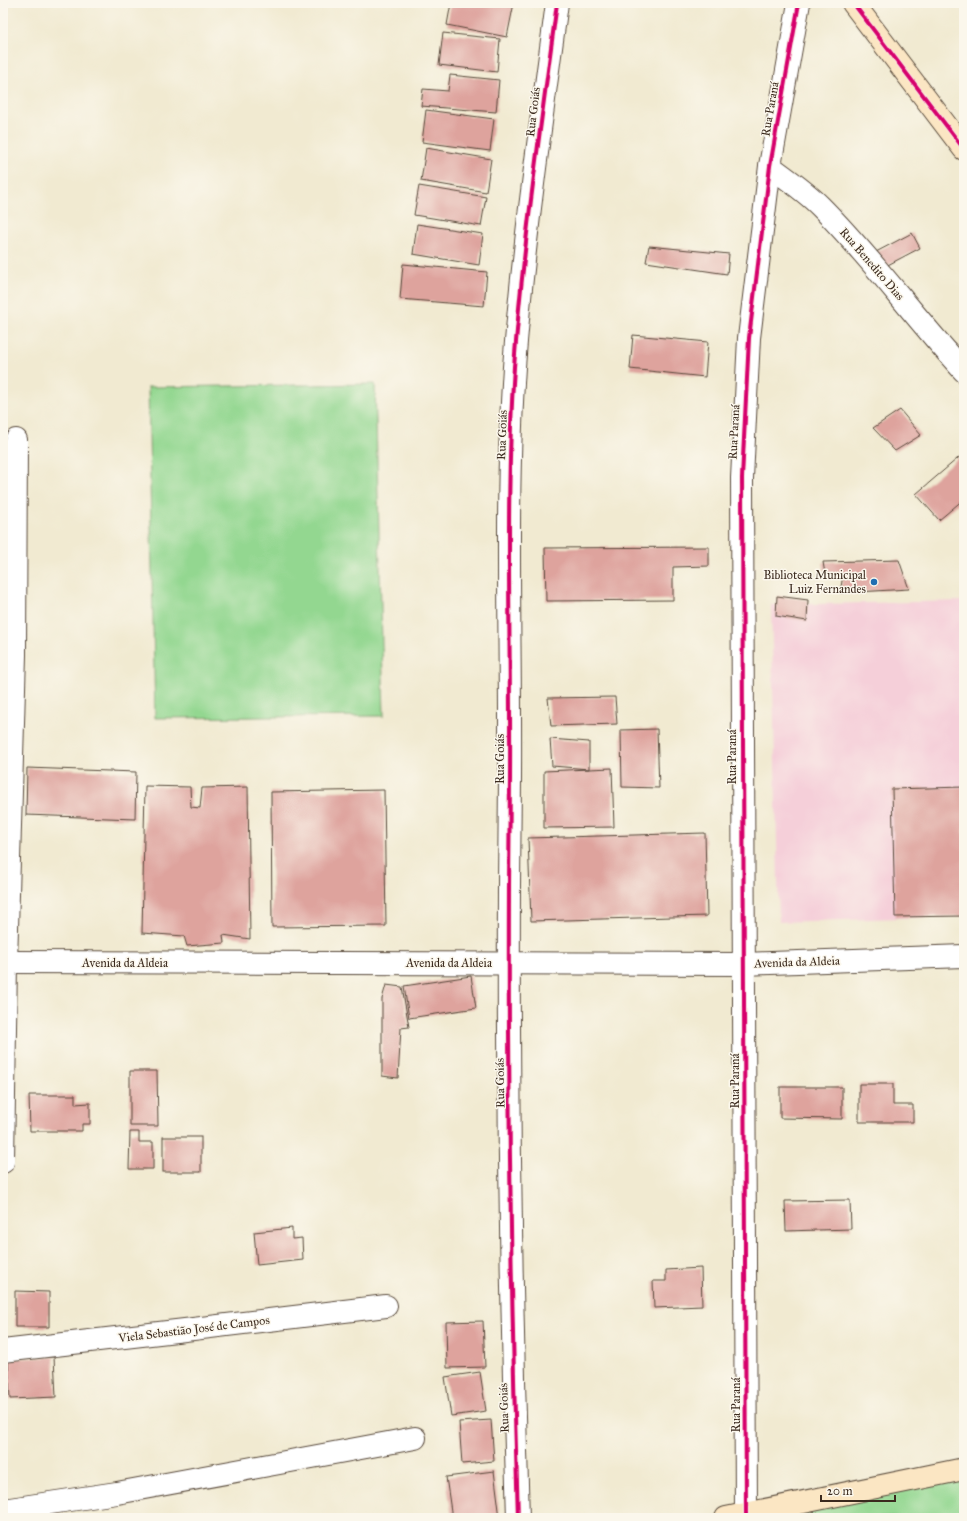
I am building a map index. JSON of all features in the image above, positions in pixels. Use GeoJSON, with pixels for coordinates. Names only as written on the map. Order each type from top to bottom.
{"type":"FeatureCollection","features":[{"type":"Feature","properties":{"kind":"street","name":"Rua Goiás"},"geometry":{"type":"LineString","coordinates":[[518,1518],[513,1365],[509,963],[509,550],[514,370],[522,271],[557,3]]}},
{"type":"Feature","properties":{"kind":"street","name":"Rua Paraná"},"geometry":{"type":"LineString","coordinates":[[736,1516],[744,964],[742,478],[749,338],[770,166],[800,3]]}},
{"type":"Feature","properties":{"kind":"street"},"geometry":{"type":"LineString","coordinates":[[853,3],[964,149]]}},
{"type":"Feature","properties":{"kind":"street","name":"Rua Benedito Dias"},"geometry":{"type":"LineString","coordinates":[[770,166],[819,205],[866,254],[940,345],[964,371]]}},
{"type":"Feature","properties":{"kind":"street"},"geometry":{"type":"LineString","coordinates":[[3,1162],[9,655],[16,440]]}},
{"type":"Feature","properties":{"kind":"street","name":"Avenida da Aldeia"},"geometry":{"type":"LineString","coordinates":[[6,962],[744,964],[964,956]]}},
{"type":"Feature","properties":{"kind":"street","name":"Viela Sebastião José de Campos"},"geometry":{"type":"LineString","coordinates":[[3,1351],[386,1306]]}},
{"type":"Feature","properties":{"kind":"street"},"geometry":{"type":"LineString","coordinates":[[3,1510],[117,1493],[415,1438]]}},
{"type":"Feature","properties":{"kind":"street"},"geometry":{"type":"LineString","coordinates":[[736,1516],[964,1469]]}},
{"type":"Feature","properties":{"kind":"shaded area"},"geometry":{"type":"Polygon","coordinates":[[[964,601],[964,916],[779,922],[771,605],[964,601]]]}},
{"type":"Feature","properties":{"kind":"green space"},"geometry":{"type":"Polygon","coordinates":[[[375,384],[384,716],[155,718],[148,387],[375,384]]]}},
{"type":"Feature","properties":{"kind":"green space"},"geometry":{"type":"Polygon","coordinates":[[[964,1477],[964,1518],[761,1518],[964,1477]]]}},
{"type":"Feature","properties":{"kind":"building"},"geometry":{"type":"Polygon","coordinates":[[[451,3],[514,3],[507,37],[447,25],[451,3]]]}},
{"type":"Feature","properties":{"kind":"building"},"geometry":{"type":"Polygon","coordinates":[[[443,33],[500,39],[497,72],[439,65],[443,33]]]}},
{"type":"Feature","properties":{"kind":"building"},"geometry":{"type":"Polygon","coordinates":[[[450,75],[499,80],[496,112],[421,106],[423,89],[448,91],[450,75]]]}},
{"type":"Feature","properties":{"kind":"building"},"geometry":{"type":"Polygon","coordinates":[[[426,110],[494,119],[490,151],[422,142],[426,110]]]}},
{"type":"Feature","properties":{"kind":"building"},"geometry":{"type":"Polygon","coordinates":[[[426,148],[491,159],[486,192],[421,181],[426,148]]]}},
{"type":"Feature","properties":{"kind":"building"},"geometry":{"type":"Polygon","coordinates":[[[419,186],[486,197],[481,226],[414,215],[419,186]]]}},
{"type":"Feature","properties":{"kind":"building"},"geometry":{"type":"Polygon","coordinates":[[[417,224],[483,234],[479,265],[413,254],[417,224]]]}},
{"type":"Feature","properties":{"kind":"building"},"geometry":{"type":"Polygon","coordinates":[[[912,233],[920,248],[884,267],[876,252],[912,233]]]}},
{"type":"Feature","properties":{"kind":"building"},"geometry":{"type":"Polygon","coordinates":[[[649,246],[729,254],[727,274],[646,262],[649,246]]]}},
{"type":"Feature","properties":{"kind":"building"},"geometry":{"type":"Polygon","coordinates":[[[403,264],[487,272],[484,306],[400,299],[403,264]]]}},
{"type":"Feature","properties":{"kind":"building"},"geometry":{"type":"Polygon","coordinates":[[[633,335],[708,342],[705,377],[630,369],[633,335]]]}},
{"type":"Feature","properties":{"kind":"building"},"geometry":{"type":"Polygon","coordinates":[[[900,410],[921,435],[895,451],[873,428],[900,410]]]}},
{"type":"Feature","properties":{"kind":"building"},"geometry":{"type":"Polygon","coordinates":[[[964,453],[964,499],[939,520],[916,494],[964,453]]]}},
{"type":"Feature","properties":{"kind":"building"},"geometry":{"type":"Polygon","coordinates":[[[709,547],[709,566],[673,567],[673,600],[546,601],[545,548],[709,547]]]}},
{"type":"Feature","properties":{"kind":"building","name":"Biblioteca Municipal Luiz Fernandes"},"geometry":{"type":"Polygon","coordinates":[[[899,560],[909,589],[840,593],[843,575],[825,574],[823,562],[899,560]]]}},
{"type":"Feature","properties":{"kind":"building"},"geometry":{"type":"Polygon","coordinates":[[[777,596],[808,600],[807,621],[776,616],[777,596]]]}},
{"type":"Feature","properties":{"kind":"building"},"geometry":{"type":"Polygon","coordinates":[[[615,697],[617,724],[551,726],[548,698],[615,697]]]}},
{"type":"Feature","properties":{"kind":"building"},"geometry":{"type":"Polygon","coordinates":[[[657,729],[659,788],[622,787],[621,730],[657,729]]]}},
{"type":"Feature","properties":{"kind":"building"},"geometry":{"type":"Polygon","coordinates":[[[550,739],[589,742],[589,769],[552,766],[550,739]]]}},
{"type":"Feature","properties":{"kind":"building"},"geometry":{"type":"Polygon","coordinates":[[[27,768],[136,772],[135,819],[26,815],[27,768]]]}},
{"type":"Feature","properties":{"kind":"building"},"geometry":{"type":"Polygon","coordinates":[[[612,768],[614,827],[544,828],[544,771],[612,768]]]}},
{"type":"Feature","properties":{"kind":"building"},"geometry":{"type":"Polygon","coordinates":[[[145,786],[190,787],[191,807],[200,808],[202,788],[248,787],[250,939],[223,935],[224,943],[187,946],[184,936],[142,933],[145,786]]]}},
{"type":"Feature","properties":{"kind":"building"},"geometry":{"type":"Polygon","coordinates":[[[964,787],[964,916],[895,917],[892,789],[964,787]]]}},
{"type":"Feature","properties":{"kind":"building"},"geometry":{"type":"Polygon","coordinates":[[[384,790],[386,926],[272,927],[271,792],[384,790]]]}},
{"type":"Feature","properties":{"kind":"building"},"geometry":{"type":"Polygon","coordinates":[[[705,833],[707,916],[531,921],[528,838],[705,833]]]}},
{"type":"Feature","properties":{"kind":"building"},"geometry":{"type":"Polygon","coordinates":[[[471,976],[476,1008],[409,1018],[404,986],[471,976]]]}},
{"type":"Feature","properties":{"kind":"building"},"geometry":{"type":"Polygon","coordinates":[[[386,985],[402,987],[409,1027],[401,1028],[398,1078],[382,1076],[382,999],[386,985]]]}},
{"type":"Feature","properties":{"kind":"building"},"geometry":{"type":"Polygon","coordinates":[[[130,1071],[157,1071],[158,1126],[130,1126],[130,1071]]]}},
{"type":"Feature","properties":{"kind":"building"},"geometry":{"type":"Polygon","coordinates":[[[859,1084],[893,1084],[893,1105],[913,1105],[913,1122],[859,1122],[859,1084]]]}},
{"type":"Feature","properties":{"kind":"building"},"geometry":{"type":"Polygon","coordinates":[[[780,1087],[842,1087],[842,1119],[780,1118],[780,1087]]]}},
{"type":"Feature","properties":{"kind":"building"},"geometry":{"type":"Polygon","coordinates":[[[29,1095],[75,1095],[75,1104],[90,1103],[90,1124],[82,1124],[82,1131],[30,1131],[29,1095]]]}},
{"type":"Feature","properties":{"kind":"building"},"geometry":{"type":"Polygon","coordinates":[[[130,1132],[139,1132],[139,1142],[153,1142],[153,1169],[129,1169],[130,1132]]]}},
{"type":"Feature","properties":{"kind":"building"},"geometry":{"type":"Polygon","coordinates":[[[163,1137],[201,1137],[201,1172],[163,1172],[163,1137]]]}},
{"type":"Feature","properties":{"kind":"building"},"geometry":{"type":"Polygon","coordinates":[[[850,1200],[851,1229],[786,1231],[785,1201],[850,1200]]]}},
{"type":"Feature","properties":{"kind":"building"},"geometry":{"type":"Polygon","coordinates":[[[292,1228],[292,1239],[302,1238],[303,1260],[257,1265],[254,1232],[292,1228]]]}},
{"type":"Feature","properties":{"kind":"building"},"geometry":{"type":"Polygon","coordinates":[[[701,1268],[702,1306],[654,1308],[653,1281],[666,1281],[666,1270],[701,1268]]]}},
{"type":"Feature","properties":{"kind":"building"},"geometry":{"type":"Polygon","coordinates":[[[15,1291],[49,1292],[49,1327],[15,1327],[15,1291]]]}},
{"type":"Feature","properties":{"kind":"building"},"geometry":{"type":"Polygon","coordinates":[[[483,1321],[485,1367],[447,1368],[446,1322],[483,1321]]]}},
{"type":"Feature","properties":{"kind":"building"},"geometry":{"type":"Polygon","coordinates":[[[54,1357],[56,1397],[10,1399],[8,1359],[54,1357]]]}},
{"type":"Feature","properties":{"kind":"building"},"geometry":{"type":"Polygon","coordinates":[[[480,1372],[486,1411],[451,1416],[445,1377],[480,1372]]]}},
{"type":"Feature","properties":{"kind":"building"},"geometry":{"type":"Polygon","coordinates":[[[491,1420],[494,1461],[462,1464],[459,1422],[491,1420]]]}},
{"type":"Feature","properties":{"kind":"building"},"geometry":{"type":"Polygon","coordinates":[[[494,1471],[500,1518],[452,1518],[446,1477],[494,1471]]]}},
{"type":"Feature","properties":{"kind":"cycle path"},"geometry":{"type":"LineString","coordinates":[[518,1518],[512,1281],[510,1122],[509,521],[511,418],[522,276],[557,3]]}},
{"type":"Feature","properties":{"kind":"cycle path"},"geometry":{"type":"LineString","coordinates":[[746,1515],[742,478],[749,338],[770,166],[799,3]]}},
{"type":"Feature","properties":{"kind":"cycle path"},"geometry":{"type":"LineString","coordinates":[[853,3],[964,149]]}},
{"type":"Feature","properties":{"kind":"place","name":"Biblioteca Municipal Luiz Fernandes"},"geometry":{"type":"Point","coordinates":[874,582]}}]}
